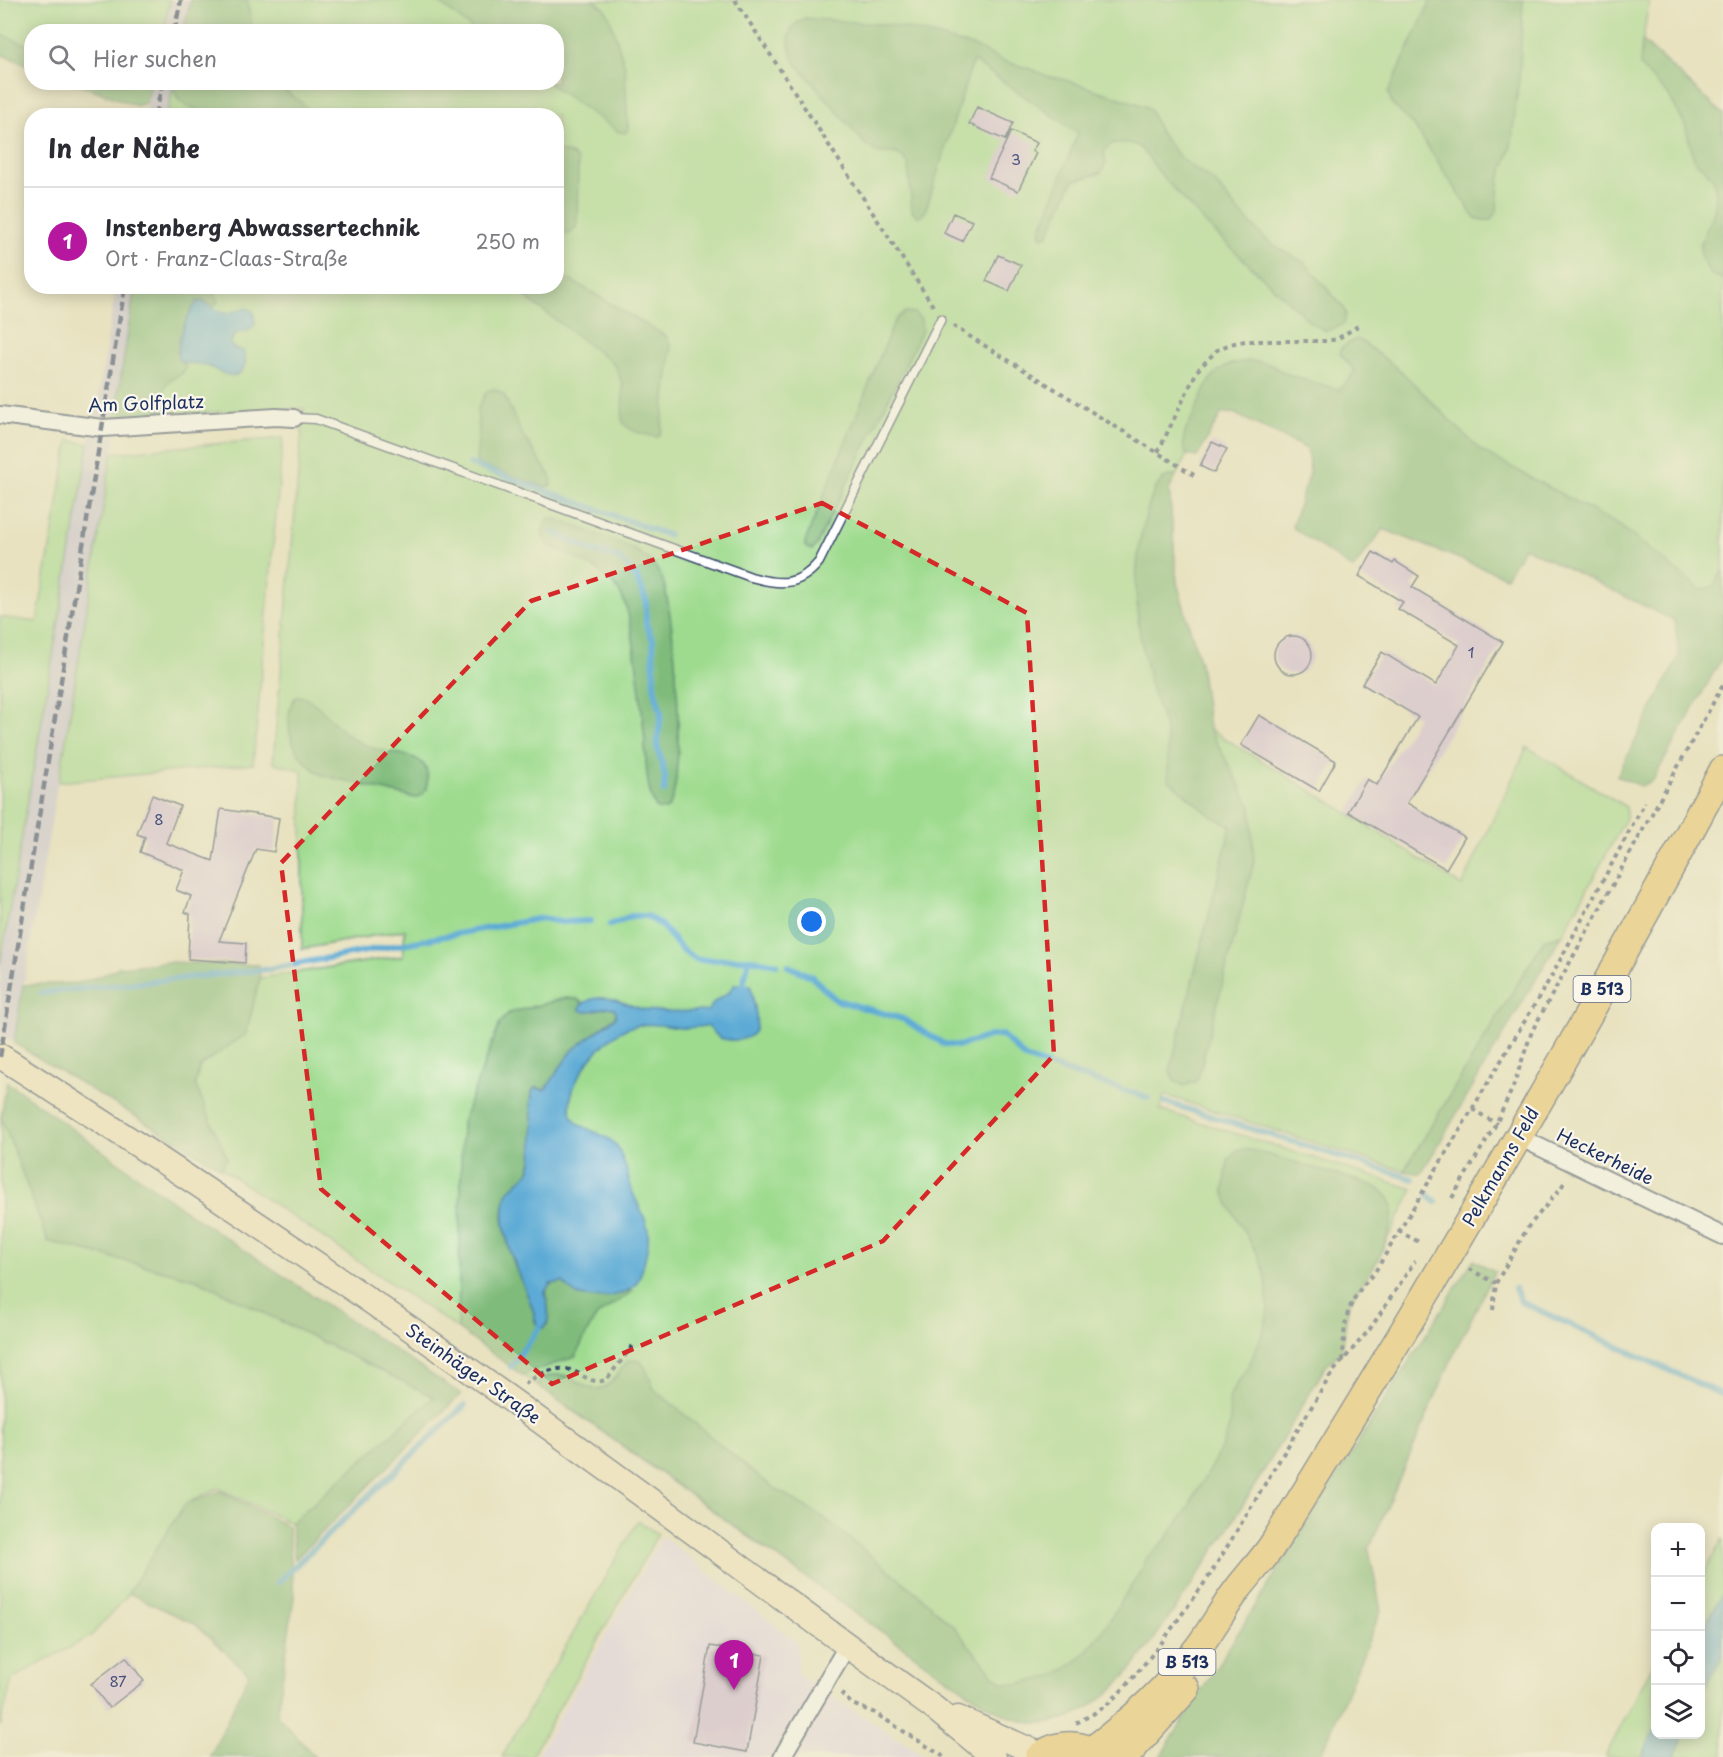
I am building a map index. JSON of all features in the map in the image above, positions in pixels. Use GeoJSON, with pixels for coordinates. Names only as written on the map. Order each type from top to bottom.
{"type":"FeatureCollection","features":[{"type":"Feature","properties":{"kind":"main road","name":"Pelkmanns Feld"},"geometry":{"type":"LineString","coordinates":[[1096,1754],[1175,1677],[1200,1646],[1238,1589],[1265,1557],[1378,1375],[1507,1130],[1723,770]]}},
{"type":"Feature","properties":{"kind":"main road","name":"Steinhäger Straße"},"geometry":{"type":"LineString","coordinates":[[0,1056],[141,1146],[301,1253],[512,1401],[934,1708],[994,1757]]}},
{"type":"Feature","properties":{"kind":"main road","name":"Pelkmanns Feld"},"geometry":{"type":"LineString","coordinates":[[1125,1757],[1167,1713],[1212,1653],[1249,1596],[1265,1557]]}},
{"type":"Feature","properties":{"kind":"main road","name":"Steinhäger Straße"},"geometry":{"type":"LineString","coordinates":[[934,1708],[1040,1756]]}},
{"type":"Feature","properties":{"kind":"main road"},"geometry":{"type":"LineString","coordinates":[[1040,1756],[1057,1746],[1075,1745],[1096,1754]]}},
{"type":"Feature","properties":{"kind":"street","name":"Am Golfplatz"},"geometry":{"type":"LineString","coordinates":[[0,415],[103,428],[276,417],[294,418]]}},
{"type":"Feature","properties":{"kind":"street","name":"Heckerheide"},"geometry":{"type":"LineString","coordinates":[[1507,1130],[1723,1236]]}},
{"type":"Feature","properties":{"kind":"street"},"geometry":{"type":"LineString","coordinates":[[782,1757],[847,1646]]}},
{"type":"Feature","properties":{"kind":"lane"},"geometry":{"type":"LineString","coordinates":[[294,418],[316,419],[751,578],[783,583],[806,575],[819,562],[941,319]]}},
{"type":"Feature","properties":{"kind":"path"},"geometry":{"type":"LineString","coordinates":[[735,0],[941,319],[1197,477]]}},
{"type":"Feature","properties":{"kind":"path"},"geometry":{"type":"LineString","coordinates":[[1158,453],[1197,371],[1217,350],[1245,341],[1327,341],[1337,339],[1358,326]]}},
{"type":"Feature","properties":{"kind":"path"},"geometry":{"type":"LineString","coordinates":[[1448,1206],[1507,1130],[1514,1088],[1532,1031],[1723,685]]}},
{"type":"Feature","properties":{"kind":"path"},"geometry":{"type":"LineString","coordinates":[[1343,1361],[1345,1325],[1349,1308],[1357,1291],[1375,1272],[1551,977],[1645,802]]}},
{"type":"Feature","properties":{"kind":"path"},"geometry":{"type":"LineString","coordinates":[[1472,1109],[1507,1130]]}},
{"type":"Feature","properties":{"kind":"path"},"geometry":{"type":"LineString","coordinates":[[1492,1310],[1496,1283],[1528,1227],[1560,1189],[1575,1164]]}},
{"type":"Feature","properties":{"kind":"path"},"geometry":{"type":"LineString","coordinates":[[1398,1231],[1422,1245],[1430,1237]]}},
{"type":"Feature","properties":{"kind":"path"},"geometry":{"type":"LineString","coordinates":[[1071,1724],[1093,1714],[1109,1703],[1160,1645],[1210,1575],[1332,1373],[1370,1329],[1418,1258]]}},
{"type":"Feature","properties":{"kind":"path"},"geometry":{"type":"LineString","coordinates":[[1469,1269],[1496,1283]]}},
{"type":"Feature","properties":{"kind":"path"},"geometry":{"type":"LineString","coordinates":[[512,1401],[522,1385],[547,1371],[560,1368],[570,1370],[594,1382],[606,1380],[635,1343]]}},
{"type":"Feature","properties":{"kind":"path"},"geometry":{"type":"LineString","coordinates":[[828,1680],[852,1704],[875,1713],[944,1757]]}},
{"type":"Feature","properties":{"kind":"highlighted area"},"geometry":{"type":"Polygon","coordinates":[[[822,503],[1027,613],[1054,1055],[883,1241],[552,1384],[321,1189],[281,863],[531,601],[822,503]]]}},
{"type":"Feature","properties":{"kind":"shaded area"},"geometry":{"type":"Polygon","coordinates":[[[170,0],[191,0],[186,24],[165,24],[170,0]]]}},
{"type":"Feature","properties":{"kind":"shaded area"},"geometry":{"type":"Polygon","coordinates":[[[150,90],[172,90],[169,108],[146,108],[150,90]]]}},
{"type":"Feature","properties":{"kind":"shaded area"},"geometry":{"type":"Polygon","coordinates":[[[115,294],[134,294],[115,417],[95,417],[115,294]]]}},
{"type":"Feature","properties":{"kind":"shaded area"},"geometry":{"type":"Polygon","coordinates":[[[90,435],[116,435],[14,1043],[0,1035],[0,965],[90,435]]]}},
{"type":"Feature","properties":{"kind":"shaded area"},"geometry":{"type":"Polygon","coordinates":[[[662,1536],[798,1643],[797,1674],[926,1757],[536,1757],[662,1536]]]}},
{"type":"Feature","properties":{"kind":"green space"},"geometry":{"type":"Polygon","coordinates":[[[0,0],[170,0],[165,24],[24,24],[24,63],[0,54],[0,0]]]}},
{"type":"Feature","properties":{"kind":"green space"},"geometry":{"type":"Polygon","coordinates":[[[191,0],[1649,0],[1643,41],[1723,114],[1723,622],[1262,375],[1198,433],[1169,490],[1177,583],[1200,664],[1209,729],[1335,805],[1462,886],[1527,747],[1626,807],[1626,818],[1562,935],[1544,940],[1404,1171],[1164,1095],[1160,1110],[1413,1189],[1372,1270],[1352,1299],[1345,1316],[1341,1352],[1327,1364],[1235,1518],[1144,1653],[1117,1685],[1100,1700],[1083,1710],[1056,1721],[1037,1723],[1013,1718],[987,1705],[458,1329],[221,1168],[227,1158],[195,1084],[200,1066],[246,1034],[260,978],[403,956],[405,930],[302,949],[302,770],[273,763],[304,408],[115,417],[134,294],[564,294],[564,108],[169,108],[172,90],[564,90],[564,24],[186,24],[191,0]],[[1209,729],[1211,816],[1231,826],[1170,1071],[1251,807],[1209,729]]]}},
{"type":"Feature","properties":{"kind":"green space"},"geometry":{"type":"Polygon","coordinates":[[[191,0],[247,0],[252,24],[186,24],[191,0]]]}},
{"type":"Feature","properties":{"kind":"green space"},"geometry":{"type":"Polygon","coordinates":[[[436,0],[594,0],[609,15],[625,67],[628,129],[625,133],[619,132],[558,90],[564,90],[564,24],[466,24],[436,0]]]}},
{"type":"Feature","properties":{"kind":"green space"},"geometry":{"type":"Polygon","coordinates":[[[1431,0],[1523,0],[1520,69],[1511,148],[1499,181],[1497,211],[1491,220],[1477,219],[1472,215],[1414,126],[1392,104],[1388,93],[1431,0]]]}},
{"type":"Feature","properties":{"kind":"green space"},"geometry":{"type":"Polygon","coordinates":[[[805,18],[890,25],[913,30],[976,47],[1003,61],[1145,106],[1150,110],[1161,134],[1178,155],[1214,181],[1238,211],[1270,243],[1305,263],[1344,308],[1346,314],[1343,325],[1325,331],[1311,323],[1207,225],[1162,176],[1141,148],[1131,143],[1114,143],[1107,147],[1104,153],[1106,163],[1101,173],[1073,181],[1048,235],[1042,237],[1040,231],[1078,133],[973,61],[925,212],[917,216],[912,211],[908,164],[897,154],[876,151],[865,144],[795,62],[789,36],[794,26],[805,18]]]}},
{"type":"Feature","properties":{"kind":"green space"},"geometry":{"type":"Polygon","coordinates":[[[0,34],[24,43],[24,63],[0,54],[0,34]]]}},
{"type":"Feature","properties":{"kind":"green space"},"geometry":{"type":"Polygon","coordinates":[[[1642,41],[1723,114],[1723,279],[1710,274],[1700,255],[1700,245],[1715,209],[1716,194],[1713,179],[1704,168],[1695,162],[1685,125],[1669,96],[1640,66],[1642,41]]]}},
{"type":"Feature","properties":{"kind":"green space"},"geometry":{"type":"Polygon","coordinates":[[[94,90],[149,90],[146,103],[136,106],[94,90]]]}},
{"type":"Feature","properties":{"kind":"green space"},"geometry":{"type":"Polygon","coordinates":[[[174,90],[284,90],[306,108],[192,108],[178,99],[174,90]]]}},
{"type":"Feature","properties":{"kind":"green space"},"geometry":{"type":"Polygon","coordinates":[[[564,152],[572,155],[578,163],[577,226],[569,234],[564,234],[564,152]]]}},
{"type":"Feature","properties":{"kind":"green space"},"geometry":{"type":"Polygon","coordinates":[[[564,278],[667,337],[671,348],[661,433],[658,437],[632,430],[624,424],[622,420],[623,386],[615,365],[521,294],[564,294],[564,278]]]}},
{"type":"Feature","properties":{"kind":"green space"},"geometry":{"type":"Polygon","coordinates":[[[134,294],[214,294],[218,302],[212,307],[202,301],[196,305],[188,317],[178,354],[178,359],[186,366],[185,370],[166,385],[162,410],[151,415],[133,416],[116,409],[134,294]]]}},
{"type":"Feature","properties":{"kind":"green space"},"geometry":{"type":"Polygon","coordinates":[[[905,312],[914,313],[921,319],[922,331],[816,546],[812,550],[809,549],[805,546],[805,542],[894,322],[905,312]]]}},
{"type":"Feature","properties":{"kind":"green space"},"geometry":{"type":"Polygon","coordinates":[[[1356,339],[1401,371],[1480,450],[1620,526],[1701,590],[1714,586],[1723,569],[1723,656],[1653,780],[1641,786],[1617,776],[1679,656],[1675,621],[1524,547],[1506,577],[1383,529],[1353,569],[1292,527],[1310,470],[1307,449],[1233,413],[1221,414],[1197,457],[1187,455],[1183,444],[1187,428],[1208,383],[1219,370],[1241,362],[1264,363],[1287,374],[1340,390],[1355,371],[1340,354],[1341,348],[1356,339]]]}},
{"type":"Feature","properties":{"kind":"green space"},"geometry":{"type":"Polygon","coordinates":[[[495,389],[504,395],[522,434],[551,477],[552,485],[545,487],[480,465],[476,461],[479,430],[477,410],[485,394],[495,389]]]}},
{"type":"Feature","properties":{"kind":"green space"},"geometry":{"type":"Polygon","coordinates":[[[283,438],[253,764],[59,782],[112,453],[283,438]]]}},
{"type":"Feature","properties":{"kind":"green space"},"geometry":{"type":"Polygon","coordinates":[[[69,440],[89,444],[0,965],[0,617],[37,622],[69,440]]]}},
{"type":"Feature","properties":{"kind":"green space"},"geometry":{"type":"Polygon","coordinates":[[[1168,476],[1176,476],[1169,490],[1177,583],[1200,664],[1209,728],[1251,807],[1254,862],[1198,1078],[1195,1082],[1184,1086],[1174,1081],[1170,1071],[1231,826],[1211,816],[1168,780],[1166,734],[1152,689],[1141,639],[1136,578],[1141,536],[1153,493],[1168,476]]]}},
{"type":"Feature","properties":{"kind":"green space"},"geometry":{"type":"Polygon","coordinates":[[[550,518],[628,546],[647,558],[661,576],[666,593],[675,657],[678,736],[677,770],[673,796],[666,810],[657,809],[653,803],[649,786],[636,658],[626,606],[611,581],[577,558],[546,542],[543,536],[544,529],[550,518]]]}},
{"type":"Feature","properties":{"kind":"green space"},"geometry":{"type":"Polygon","coordinates":[[[298,696],[310,701],[343,732],[367,746],[417,759],[426,768],[428,775],[424,792],[415,798],[322,775],[314,770],[302,758],[290,735],[290,708],[293,700],[298,696]]]}},
{"type":"Feature","properties":{"kind":"green space"},"geometry":{"type":"Polygon","coordinates":[[[1562,935],[1421,1174],[1404,1171],[1544,940],[1562,935]]]}},
{"type":"Feature","properties":{"kind":"green space"},"geometry":{"type":"Polygon","coordinates":[[[167,962],[259,965],[260,978],[246,1034],[200,1066],[195,1084],[227,1158],[221,1168],[14,1043],[23,985],[77,983],[101,976],[119,967],[167,962]]]}},
{"type":"Feature","properties":{"kind":"green space"},"geometry":{"type":"Polygon","coordinates":[[[565,998],[577,999],[584,1003],[581,1005],[585,1012],[614,1008],[615,1017],[573,1050],[545,1090],[537,1087],[532,1091],[534,1138],[531,1165],[525,1178],[511,1192],[504,1206],[503,1216],[511,1256],[532,1306],[535,1322],[547,1325],[549,1315],[547,1287],[555,1282],[563,1282],[570,1290],[620,1294],[633,1291],[598,1315],[575,1357],[522,1375],[458,1329],[462,1122],[500,1023],[509,1013],[565,998]]]}},
{"type":"Feature","properties":{"kind":"green space"},"geometry":{"type":"Polygon","coordinates":[[[7,1082],[193,1216],[461,1394],[295,1559],[291,1523],[434,1397],[196,1279],[48,1241],[1,1117],[7,1082]]]}},
{"type":"Feature","properties":{"kind":"green space"},"geometry":{"type":"Polygon","coordinates":[[[1,1117],[48,1241],[196,1279],[434,1397],[291,1523],[218,1488],[185,1504],[126,1597],[91,1636],[12,1679],[0,1727],[1,1117]]]}},
{"type":"Feature","properties":{"kind":"green space"},"geometry":{"type":"Polygon","coordinates":[[[1243,1149],[1372,1185],[1381,1190],[1391,1201],[1392,1222],[1377,1261],[1352,1298],[1347,1312],[1341,1352],[1327,1364],[1194,1582],[1150,1644],[1117,1685],[1100,1700],[1066,1718],[1037,1723],[1025,1722],[987,1705],[538,1385],[540,1380],[559,1375],[568,1376],[594,1389],[600,1388],[612,1381],[628,1361],[640,1361],[654,1389],[753,1472],[779,1491],[823,1517],[917,1593],[954,1627],[993,1674],[1004,1683],[1016,1684],[1050,1677],[1081,1657],[1100,1635],[1146,1559],[1166,1539],[1186,1511],[1224,1443],[1230,1423],[1231,1393],[1251,1361],[1265,1327],[1268,1309],[1267,1288],[1259,1257],[1229,1205],[1224,1191],[1228,1160],[1237,1150],[1243,1149]]]}},
{"type":"Feature","properties":{"kind":"green space"},"geometry":{"type":"Polygon","coordinates":[[[1473,1260],[1495,1271],[1456,1349],[1369,1549],[1381,1611],[1320,1757],[1160,1757],[1473,1260]]]}},
{"type":"Feature","properties":{"kind":"green space"},"geometry":{"type":"Polygon","coordinates":[[[220,1491],[288,1526],[294,1597],[277,1715],[315,1757],[210,1757],[249,1674],[195,1624],[128,1593],[185,1504],[220,1491]]]}},
{"type":"Feature","properties":{"kind":"green space"},"geometry":{"type":"Polygon","coordinates":[[[638,1521],[658,1534],[531,1757],[502,1757],[638,1521]]]}},
{"type":"Feature","properties":{"kind":"green space"},"geometry":{"type":"Polygon","coordinates":[[[1723,1538],[1723,1593],[1705,1624],[1705,1577],[1705,1572],[1723,1538]]]}},
{"type":"Feature","properties":{"kind":"green space"},"geometry":{"type":"Polygon","coordinates":[[[1723,1653],[1723,1757],[1674,1757],[1682,1739],[1705,1739],[1705,1689],[1723,1653]]]}},
{"type":"Feature","properties":{"kind":"green space"},"geometry":{"type":"Polygon","coordinates":[[[1651,1669],[1651,1737],[1642,1757],[1605,1757],[1651,1669]]]}},
{"type":"Feature","properties":{"kind":"water"},"geometry":{"type":"Polygon","coordinates":[[[198,301],[226,313],[247,308],[254,313],[255,324],[248,331],[236,333],[230,343],[233,348],[243,351],[245,356],[245,364],[239,373],[230,375],[205,365],[178,359],[183,328],[198,301]]]}},
{"type":"Feature","properties":{"kind":"water"},"geometry":{"type":"Polygon","coordinates":[[[735,984],[751,985],[757,1020],[753,1034],[736,1040],[722,1039],[708,1026],[684,1028],[644,1025],[631,1027],[609,1040],[598,1050],[579,1076],[570,1103],[572,1115],[579,1124],[613,1142],[617,1147],[646,1222],[648,1244],[644,1266],[636,1284],[618,1295],[586,1297],[575,1294],[563,1282],[550,1284],[545,1292],[548,1319],[544,1328],[539,1328],[511,1253],[504,1223],[504,1210],[508,1192],[528,1173],[532,1161],[531,1103],[534,1088],[544,1090],[547,1088],[573,1050],[616,1017],[614,1008],[608,1007],[585,1012],[580,1010],[581,1005],[589,1000],[606,998],[647,1010],[708,1011],[715,1001],[728,993],[735,984]]]}},
{"type":"Feature","properties":{"kind":"water"},"geometry":{"type":"Polygon","coordinates":[[[1723,1593],[1723,1653],[1705,1689],[1705,1631],[1705,1626],[1723,1593]]]}},
{"type":"Feature","properties":{"kind":"water"},"geometry":{"type":"Polygon","coordinates":[[[1651,1737],[1651,1739],[1682,1739],[1674,1757],[1642,1757],[1651,1737]]]}},
{"type":"Feature","properties":{"kind":"building"},"geometry":{"type":"Polygon","coordinates":[[[977,107],[1013,123],[1005,140],[969,124],[977,107]]]}},
{"type":"Feature","properties":{"kind":"building"},"geometry":{"type":"Polygon","coordinates":[[[1011,131],[1037,143],[1032,151],[1036,153],[1018,191],[989,178],[1011,131]]]}},
{"type":"Feature","properties":{"kind":"building"},"geometry":{"type":"Polygon","coordinates":[[[953,213],[972,221],[962,241],[944,233],[953,213]]]}},
{"type":"Feature","properties":{"kind":"building"},"geometry":{"type":"Polygon","coordinates":[[[998,255],[1021,265],[1009,291],[986,281],[998,255]]]}},
{"type":"Feature","properties":{"kind":"building"},"geometry":{"type":"Polygon","coordinates":[[[1212,442],[1227,449],[1214,473],[1200,466],[1212,442]]]}},
{"type":"Feature","properties":{"kind":"building"},"geometry":{"type":"Polygon","coordinates":[[[1373,552],[1393,564],[1395,561],[1419,576],[1412,587],[1503,642],[1407,803],[1465,837],[1446,869],[1348,812],[1367,779],[1377,785],[1418,717],[1362,684],[1382,652],[1436,685],[1459,645],[1398,609],[1403,602],[1359,576],[1373,552]]]}},
{"type":"Feature","properties":{"kind":"building"},"geometry":{"type":"Polygon","coordinates":[[[1293,636],[1307,641],[1312,655],[1307,669],[1293,674],[1279,669],[1274,655],[1279,641],[1293,636]]]}},
{"type":"Feature","properties":{"kind":"building"},"geometry":{"type":"Polygon","coordinates":[[[1259,715],[1336,761],[1319,791],[1241,745],[1259,715]]]}},
{"type":"Feature","properties":{"kind":"building"},"geometry":{"type":"Polygon","coordinates":[[[152,795],[180,806],[166,843],[213,861],[221,809],[279,818],[274,852],[256,849],[219,941],[246,943],[245,963],[188,959],[190,914],[185,912],[191,896],[176,890],[184,870],[140,852],[145,837],[137,834],[152,795]]]}},
{"type":"Feature","properties":{"kind":"building"},"geometry":{"type":"Polygon","coordinates":[[[710,1646],[764,1655],[747,1752],[693,1742],[710,1646]]]}},
{"type":"Feature","properties":{"kind":"building"},"geometry":{"type":"Polygon","coordinates":[[[126,1657],[144,1681],[109,1708],[91,1684],[126,1657]]]}},
{"type":"Feature","properties":{"kind":"waterway"},"geometry":{"type":"LineString","coordinates":[[470,464],[668,535]]}},
{"type":"Feature","properties":{"kind":"waterway"},"geometry":{"type":"LineString","coordinates":[[553,532],[593,551],[619,558],[636,577],[646,600],[646,624],[653,640],[654,686],[661,714],[657,745],[665,776],[664,791]]}},
{"type":"Feature","properties":{"kind":"waterway"},"geometry":{"type":"LineString","coordinates":[[610,925],[631,916],[647,916],[661,925],[683,951],[698,960],[749,959],[777,964]]}},
{"type":"Feature","properties":{"kind":"waterway"},"geometry":{"type":"LineString","coordinates":[[41,993],[270,969],[542,918],[561,922],[590,921]]}},
{"type":"Feature","properties":{"kind":"waterway"},"geometry":{"type":"LineString","coordinates":[[743,985],[749,959]]}},
{"type":"Feature","properties":{"kind":"waterway"},"geometry":{"type":"LineString","coordinates":[[788,966],[811,976],[836,1000],[903,1019],[944,1044],[958,1046],[990,1036],[1002,1035],[1025,1058],[1148,1098]]}},
{"type":"Feature","properties":{"kind":"waterway"},"geometry":{"type":"LineString","coordinates":[[1165,1102],[1413,1179]]}},
{"type":"Feature","properties":{"kind":"waterway"},"geometry":{"type":"LineString","coordinates":[[1428,1195],[1436,1202]]}},
{"type":"Feature","properties":{"kind":"waterway"},"geometry":{"type":"LineString","coordinates":[[1515,1288],[1521,1302],[1723,1395]]}},
{"type":"Feature","properties":{"kind":"waterway"},"geometry":{"type":"LineString","coordinates":[[511,1367],[539,1328]]}},
{"type":"Feature","properties":{"kind":"waterway"},"geometry":{"type":"LineString","coordinates":[[277,1583],[465,1405]]}},
{"type":"Feature","properties":{"kind":"railway"},"geometry":{"type":"LineString","coordinates":[[176,24],[181,0]]}},
{"type":"Feature","properties":{"kind":"railway"},"geometry":{"type":"LineString","coordinates":[[157,108],[161,90]]}},
{"type":"Feature","properties":{"kind":"railway"},"geometry":{"type":"LineString","coordinates":[[0,1057],[124,294]]}},
{"type":"Feature","properties":{"kind":"place","name":"Instenberg Abwassertechnik"},"geometry":{"type":"Point","coordinates":[734,1690]}}]}
